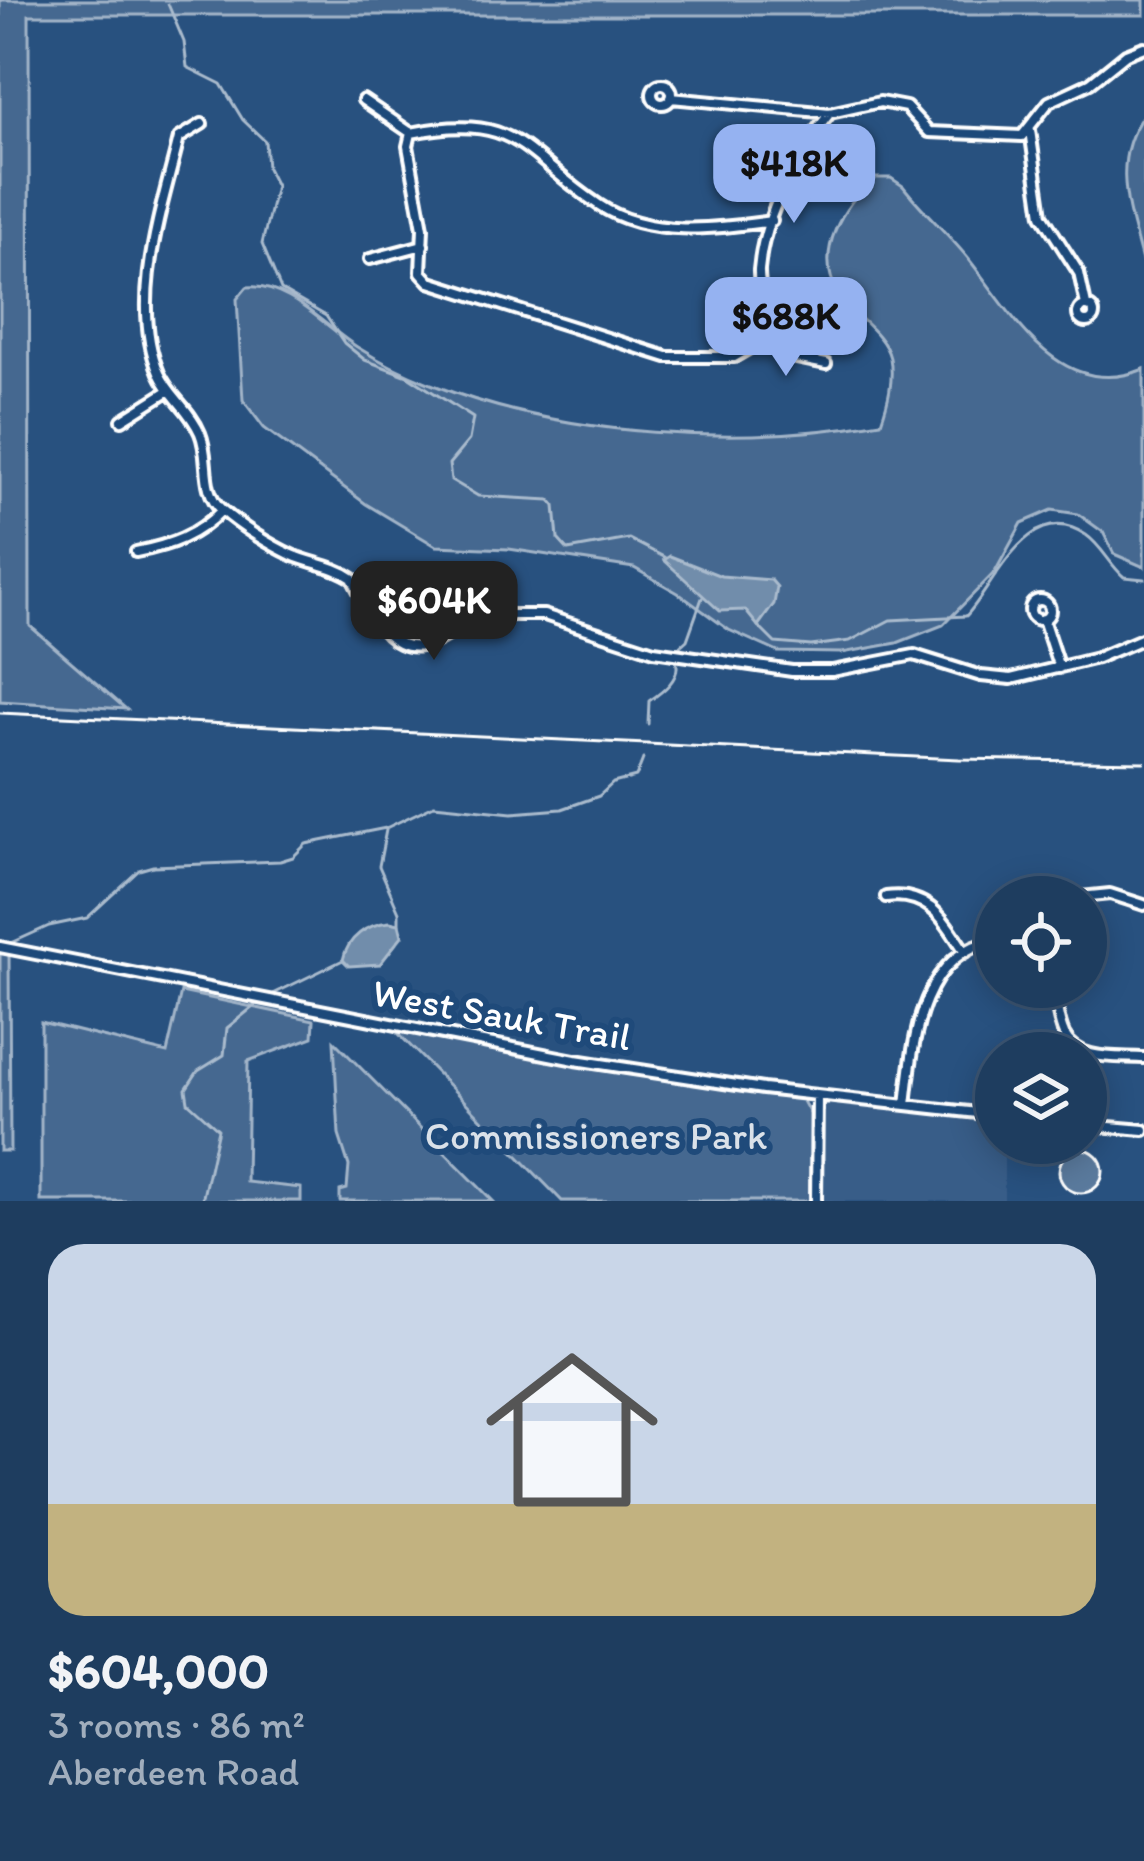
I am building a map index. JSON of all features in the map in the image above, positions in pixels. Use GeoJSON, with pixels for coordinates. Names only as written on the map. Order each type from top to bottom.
{"type":"FeatureCollection","features":[{"type":"Feature","properties":{"kind":"street"},"geometry":{"type":"LineString","coordinates":[[671,98],[830,113],[880,102],[906,107],[929,131],[1022,136],[1049,102],[1090,83],[1126,54],[1144,47]]}},
{"type":"Feature","properties":{"kind":"street"},"geometry":{"type":"LineString","coordinates":[[363,100],[411,133],[447,126],[499,130],[601,207],[632,218],[706,231],[772,221]]}},
{"type":"Feature","properties":{"kind":"street"},"geometry":{"type":"LineString","coordinates":[[826,364],[791,357],[770,336],[759,270],[772,221],[802,151],[830,113]]}},
{"type":"Feature","properties":{"kind":"street"},"geometry":{"type":"LineString","coordinates":[[202,124],[179,137],[154,238],[150,335],[168,391],[198,427],[207,449],[210,494],[222,510],[290,554],[352,578],[384,637],[404,646],[448,638],[474,615],[502,612],[544,615],[654,651],[792,671],[832,671],[914,655],[981,676],[1011,679],[1060,668],[1144,638]]}},
{"type":"Feature","properties":{"kind":"street"},"geometry":{"type":"LineString","coordinates":[[1030,130],[1042,215],[1079,273],[1086,305]]}},
{"type":"Feature","properties":{"kind":"street"},"geometry":{"type":"LineString","coordinates":[[411,133],[408,146],[423,245],[421,272],[443,288],[484,296],[668,357],[734,357],[770,336]]}},
{"type":"Feature","properties":{"kind":"street"},"geometry":{"type":"LineString","coordinates":[[370,259],[423,245]]}},
{"type":"Feature","properties":{"kind":"street"},"geometry":{"type":"LineString","coordinates":[[122,421],[168,391]]}},
{"type":"Feature","properties":{"kind":"street"},"geometry":{"type":"LineString","coordinates":[[136,552],[172,545],[206,527],[222,510]]}},
{"type":"Feature","properties":{"kind":"street"},"geometry":{"type":"LineString","coordinates":[[1043,619],[1060,668]]}},
{"type":"Feature","properties":{"kind":"street"},"geometry":{"type":"LineString","coordinates":[[1107,894],[1144,905]]}},
{"type":"Feature","properties":{"kind":"street"},"geometry":{"type":"LineString","coordinates":[[886,898],[901,895],[925,900],[965,952]]}},
{"type":"Feature","properties":{"kind":"street","name":"West Sauk Trail"},"geometry":{"type":"LineString","coordinates":[[0,947],[575,1060],[817,1096],[975,1113]]}},
{"type":"Feature","properties":{"kind":"street"},"geometry":{"type":"LineString","coordinates":[[906,1105],[921,1007],[940,976],[975,948]]}},
{"type":"Feature","properties":{"kind":"street"},"geometry":{"type":"LineString","coordinates":[[1057,1008],[1073,1046],[1090,1055],[1144,1058]]}},
{"type":"Feature","properties":{"kind":"street"},"geometry":{"type":"LineString","coordinates":[[816,1201],[817,1096]]}},
{"type":"Feature","properties":{"kind":"street"},"geometry":{"type":"LineString","coordinates":[[1107,1127],[1144,1130]]}},
{"type":"Feature","properties":{"kind":"shaded area"},"geometry":{"type":"Polygon","coordinates":[[[670,556],[721,576],[771,580],[777,587],[774,604],[758,626],[745,610],[720,611],[664,560],[670,556]]]}},
{"type":"Feature","properties":{"kind":"shaded area"},"geometry":{"type":"Polygon","coordinates":[[[390,922],[399,924],[402,936],[380,964],[349,966],[343,960],[360,933],[390,922]]]}},
{"type":"Feature","properties":{"kind":"shaded area"},"geometry":{"type":"Polygon","coordinates":[[[826,1103],[975,1116],[975,1164],[1004,1164],[1004,1201],[821,1201],[821,1113],[826,1103]]]}},
{"type":"Feature","properties":{"kind":"green space"},"geometry":{"type":"Polygon","coordinates":[[[0,0],[1144,0],[1144,15],[29,15],[30,626],[126,709],[0,701],[0,0]]]}},
{"type":"Feature","properties":{"kind":"green space"},"geometry":{"type":"Polygon","coordinates":[[[1144,114],[1144,269],[1125,171],[1133,133],[1144,114]]]}},
{"type":"Feature","properties":{"kind":"green space"},"geometry":{"type":"Polygon","coordinates":[[[874,178],[891,178],[903,186],[1023,329],[1064,365],[1088,374],[1114,376],[1144,369],[1144,567],[1114,554],[1103,532],[1078,514],[1052,510],[1022,523],[995,572],[943,625],[897,643],[842,653],[778,652],[729,630],[634,568],[509,549],[436,546],[366,504],[264,428],[243,400],[237,299],[247,287],[262,287],[291,299],[357,347],[402,372],[482,402],[537,416],[595,426],[713,435],[827,430],[881,422],[890,391],[890,358],[881,340],[838,293],[829,261],[830,245],[843,215],[874,178]]]}},
{"type":"Feature","properties":{"kind":"green space"},"geometry":{"type":"Polygon","coordinates":[[[0,949],[9,951],[10,1151],[0,1151],[0,949]]]}},
{"type":"Feature","properties":{"kind":"green space"},"geometry":{"type":"Polygon","coordinates":[[[181,992],[314,1020],[313,1037],[248,1061],[246,1182],[301,1188],[301,1201],[41,1201],[41,1022],[167,1053],[181,992]]]}},
{"type":"Feature","properties":{"kind":"green space","name":"Commissioners Park"},"geometry":{"type":"Polygon","coordinates":[[[394,1029],[802,1099],[810,1114],[810,1201],[562,1201],[394,1029]]]}},
{"type":"Feature","properties":{"kind":"green space","name":"Commissioners Park"},"geometry":{"type":"Polygon","coordinates":[[[334,1041],[493,1201],[340,1201],[340,1191],[347,1189],[349,1166],[339,1135],[334,1041]]]}},
{"type":"Feature","properties":{"kind":"building"},"geometry":{"type":"Polygon","coordinates":[[[1061,1164],[1101,1164],[1101,1179],[1089,1191],[1073,1191],[1061,1179],[1061,1164]]]}},
{"type":"Feature","properties":{"kind":"waterway"},"geometry":{"type":"LineString","coordinates":[[168,4],[184,42],[187,67],[221,84],[243,120],[265,141],[267,168],[276,186],[262,244],[281,290],[326,316],[344,343],[365,360],[408,376],[473,418],[469,440],[449,464],[451,480],[478,496],[550,500],[555,506],[558,539],[568,550],[629,539],[664,557]]}},
{"type":"Feature","properties":{"kind":"waterway"},"geometry":{"type":"LineString","coordinates":[[758,626],[775,643],[811,646],[850,641],[890,620],[966,616],[1016,549],[1047,527],[1066,526],[1086,535],[1124,577],[1144,579]]}},
{"type":"Feature","properties":{"kind":"waterway"},"geometry":{"type":"LineString","coordinates":[[678,648],[687,640],[702,598]]}},
{"type":"Feature","properties":{"kind":"waterway"},"geometry":{"type":"LineString","coordinates":[[648,724],[649,701],[673,679],[676,661]]}},
{"type":"Feature","properties":{"kind":"waterway"},"geometry":{"type":"LineString","coordinates":[[7,945],[49,926],[87,918],[139,870],[280,861],[293,857],[306,844],[386,828],[434,805],[512,813],[562,809],[599,796],[613,783],[636,777],[643,759]]}},
{"type":"Feature","properties":{"kind":"waterway"},"geometry":{"type":"LineString","coordinates":[[386,830],[379,866],[399,912],[399,924]]}},
{"type":"Feature","properties":{"kind":"waterway"},"geometry":{"type":"LineString","coordinates":[[269,996],[343,960]]}},
{"type":"Feature","properties":{"kind":"waterway"},"geometry":{"type":"LineString","coordinates":[[202,1201],[218,1129],[188,1102],[186,1089],[198,1071],[224,1055],[227,1028],[258,1003]]}},
{"type":"Feature","properties":{"kind":"railway"},"geometry":{"type":"LineString","coordinates":[[0,713],[959,759],[1144,762]]}}]}
